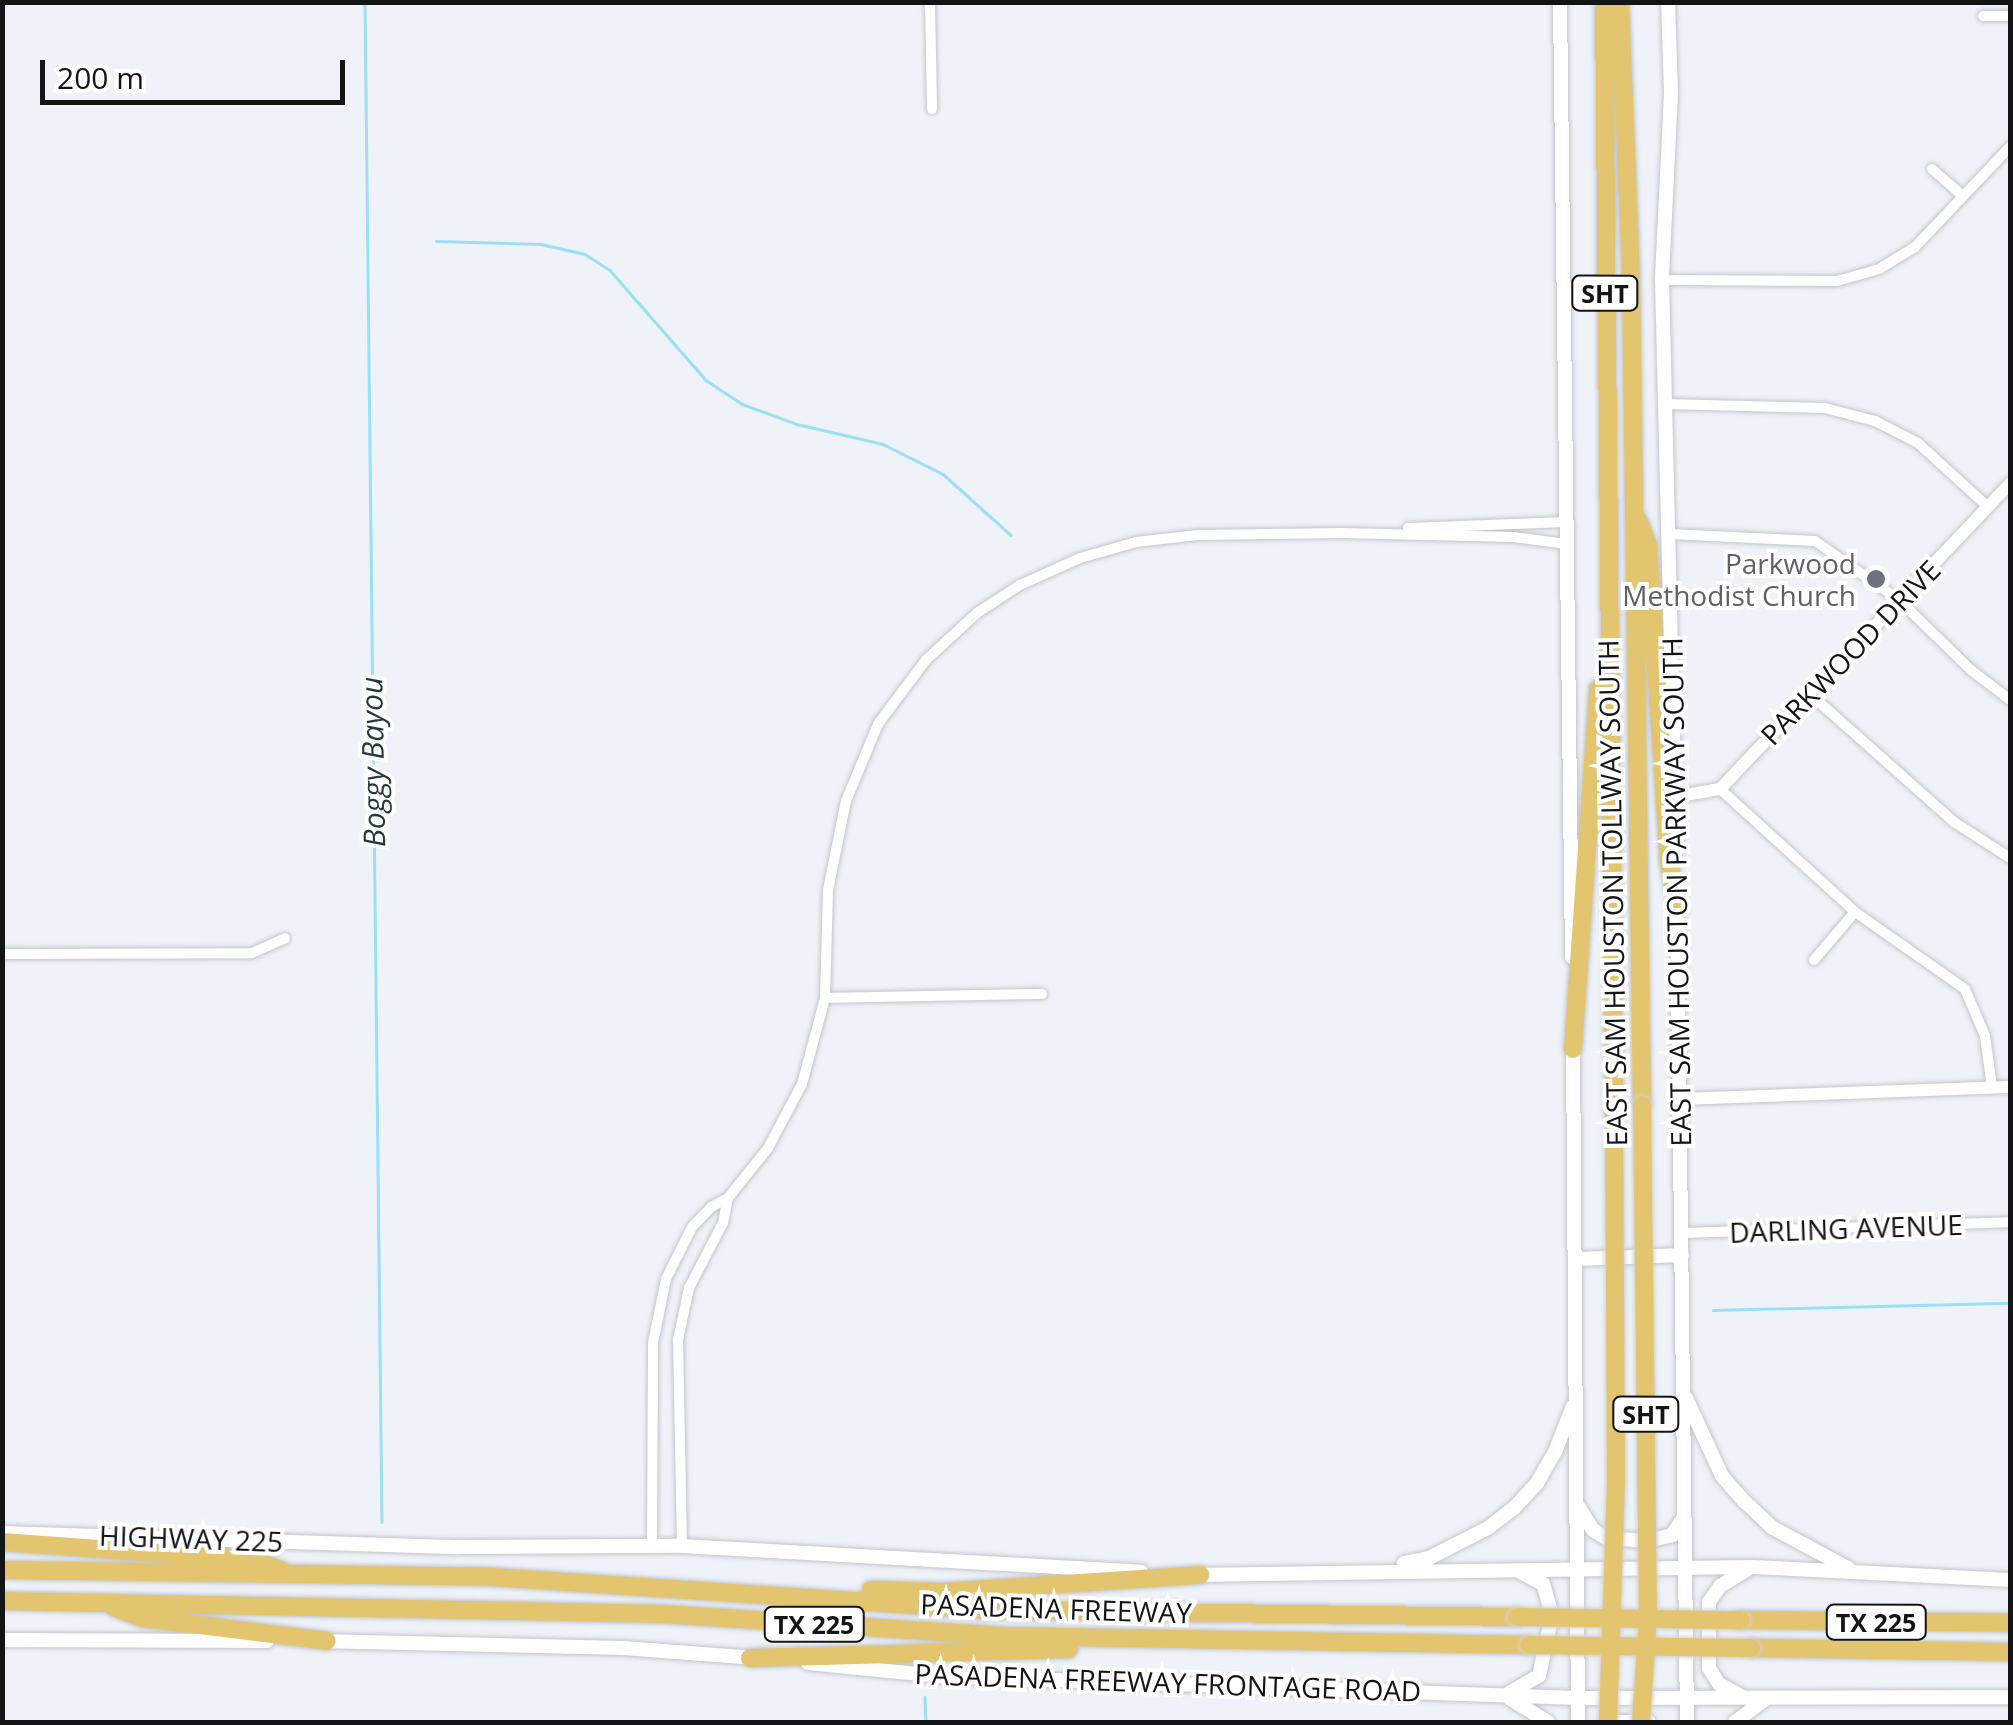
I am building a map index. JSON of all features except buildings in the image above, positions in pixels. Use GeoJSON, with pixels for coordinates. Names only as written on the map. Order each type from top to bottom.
{"type":"FeatureCollection","features":[{"type":"Feature","properties":{"kind":"highway","name":"EAST SAM HOUSTON TOLLWAY SOUTH"},"geometry":{"type":"LineString","coordinates":[[1604,2],[1616,1479],[1608,1722]]}},
{"type":"Feature","properties":{"kind":"highway","name":"EAST SAM HOUSTON TOLLWAY SOUTH"},"geometry":{"type":"LineString","coordinates":[[1620,2],[1634,512],[1642,1105],[1648,1617],[1641,1722]]}},
{"type":"Feature","properties":{"kind":"highway"},"geometry":{"type":"LineString","coordinates":[[1634,512],[1648,545],[1669,862],[1678,910]]}},
{"type":"Feature","properties":{"kind":"highway"},"geometry":{"type":"LineString","coordinates":[[1573,1049],[1606,584]]}},
{"type":"Feature","properties":{"kind":"highway"},"geometry":{"type":"LineString","coordinates":[[2,1542],[254,1560],[292,1575]]}},
{"type":"Feature","properties":{"kind":"highway","name":"TX 225"},"geometry":{"type":"LineString","coordinates":[[2,1570],[292,1575]]}},
{"type":"Feature","properties":{"kind":"highway","name":"PASADENA FREEWAY"},"geometry":{"type":"LineString","coordinates":[[292,1575],[492,1577],[984,1610],[2010,1623]]}},
{"type":"Feature","properties":{"kind":"highway"},"geometry":{"type":"LineString","coordinates":[[806,1596],[1200,1575]]}},
{"type":"Feature","properties":{"kind":"highway","name":"TX 225"},"geometry":{"type":"LineString","coordinates":[[2,1602],[100,1602]]}},
{"type":"Feature","properties":{"kind":"highway"},"geometry":{"type":"LineString","coordinates":[[100,1602],[143,1618],[327,1641]]}},
{"type":"Feature","properties":{"kind":"highway","name":"PASADENA FREEWAY"},"geometry":{"type":"LineString","coordinates":[[100,1602],[664,1614],[1003,1636],[1296,1644],[2010,1652]]}},
{"type":"Feature","properties":{"kind":"highway"},"geometry":{"type":"LineString","coordinates":[[750,1658],[1296,1644]]}},
{"type":"Feature","properties":{"kind":"main road"},"geometry":{"type":"LineString","coordinates":[[1560,2],[1578,1722]]}},
{"type":"Feature","properties":{"kind":"main road","name":"EAST SAM HOUSTON PARKWAY SOUTH"},"geometry":{"type":"LineString","coordinates":[[1668,2],[1671,94],[1662,280],[1678,910],[1686,1722]]}},
{"type":"Feature","properties":{"kind":"main road"},"geometry":{"type":"LineString","coordinates":[[1576,1258],[1682,1254]]}},
{"type":"Feature","properties":{"kind":"main road"},"geometry":{"type":"LineString","coordinates":[[1683,1392],[1716,1464],[1744,1502],[1774,1528],[1853,1571]]}},
{"type":"Feature","properties":{"kind":"main road"},"geometry":{"type":"LineString","coordinates":[[1366,1570],[1429,1558],[1488,1528],[1514,1508],[1537,1483],[1555,1452],[1577,1396]]}},
{"type":"Feature","properties":{"kind":"main road"},"geometry":{"type":"LineString","coordinates":[[1578,1506],[1593,1530],[1606,1538],[1647,1541],[1672,1536],[1684,1516]]}},
{"type":"Feature","properties":{"kind":"main road","name":"HIGHWAY 225"},"geometry":{"type":"LineString","coordinates":[[2,1533],[380,1545],[652,1546]]}},
{"type":"Feature","properties":{"kind":"main road"},"geometry":{"type":"LineString","coordinates":[[652,1546],[1200,1575],[1754,1567],[2010,1580]]}},
{"type":"Feature","properties":{"kind":"main road"},"geometry":{"type":"LineString","coordinates":[[1744,1698],[1719,1684],[1709,1668],[1709,1602],[1720,1586],[1754,1567]]}},
{"type":"Feature","properties":{"kind":"main road"},"geometry":{"type":"LineString","coordinates":[[1506,1568],[1542,1584],[1552,1615],[1539,1676],[1504,1695],[1548,1722]]}},
{"type":"Feature","properties":{"kind":"main road"},"geometry":{"type":"LineString","coordinates":[[2,1640],[327,1641]]}},
{"type":"Feature","properties":{"kind":"main road","name":"PASADENA FREEWAY FRONTAGE ROAD"},"geometry":{"type":"LineString","coordinates":[[327,1641],[604,1648],[939,1676],[1579,1698],[2010,1698]]}},
{"type":"Feature","properties":{"kind":"main road"},"geometry":{"type":"LineString","coordinates":[[1734,1722],[1766,1699]]}},
{"type":"Feature","properties":{"kind":"main road"},"geometry":{"type":"LineString","coordinates":[[1617,1722],[1650,1722]]}},
{"type":"Feature","properties":{"kind":"street"},"geometry":{"type":"LineString","coordinates":[[930,2],[932,109]]}},
{"type":"Feature","properties":{"kind":"street"},"geometry":{"type":"LineString","coordinates":[[1983,16],[2010,16]]}},
{"type":"Feature","properties":{"kind":"street"},"geometry":{"type":"LineString","coordinates":[[1662,280],[1837,281],[1879,269],[1915,247],[2010,147]]}},
{"type":"Feature","properties":{"kind":"street"},"geometry":{"type":"LineString","coordinates":[[1932,168],[1963,196]]}},
{"type":"Feature","properties":{"kind":"street"},"geometry":{"type":"LineString","coordinates":[[1665,404],[1825,408],[1875,421],[1918,444],[1988,506]]}},
{"type":"Feature","properties":{"kind":"street","name":"PARKWOOD DRIVE"},"geometry":{"type":"LineString","coordinates":[[1720,789],[2010,483]]}},
{"type":"Feature","properties":{"kind":"street"},"geometry":{"type":"LineString","coordinates":[[652,1546],[653,1343],[666,1279],[682,1243],[701,1216],[728,1198],[768,1148],[791,1108],[813,1055],[826,998],[830,878],[854,777],[873,733],[900,692],[960,627],[1042,573],[1119,546],[1176,536],[1566,522]]}},
{"type":"Feature","properties":{"kind":"street"},"geometry":{"type":"LineString","coordinates":[[1342,533],[1513,537],[1566,544]]}},
{"type":"Feature","properties":{"kind":"street"},"geometry":{"type":"LineString","coordinates":[[1670,534],[1816,541],[1899,600],[1971,670],[2010,700]]}},
{"type":"Feature","properties":{"kind":"street"},"geometry":{"type":"LineString","coordinates":[[1810,694],[1954,822],[2010,858]]}},
{"type":"Feature","properties":{"kind":"street"},"geometry":{"type":"LineString","coordinates":[[1675,797],[1720,789],[1855,912],[1965,989],[1984,1036],[1992,1088]]}},
{"type":"Feature","properties":{"kind":"street"},"geometry":{"type":"LineString","coordinates":[[1814,960],[1855,912]]}},
{"type":"Feature","properties":{"kind":"street"},"geometry":{"type":"LineString","coordinates":[[2,954],[252,953],[285,938]]}},
{"type":"Feature","properties":{"kind":"street"},"geometry":{"type":"LineString","coordinates":[[826,998],[1042,994]]}},
{"type":"Feature","properties":{"kind":"street"},"geometry":{"type":"LineString","coordinates":[[1680,1099],[2010,1087]]}},
{"type":"Feature","properties":{"kind":"street"},"geometry":{"type":"LineString","coordinates":[[682,1546],[678,1346],[689,1288],[723,1223],[728,1198]]}},
{"type":"Feature","properties":{"kind":"street","name":"DARLING AVENUE"},"geometry":{"type":"LineString","coordinates":[[1681,1233],[2010,1222]]}},
{"type":"Feature","properties":{"kind":"street"},"geometry":{"type":"LineString","coordinates":[[653,1343],[678,1346]]}},
{"type":"Feature","properties":{"kind":"waterway","name":"Boggy Bayou"},"geometry":{"type":"LineString","coordinates":[[365,2],[382,1522]]}},
{"type":"Feature","properties":{"kind":"waterway"},"geometry":{"type":"LineString","coordinates":[[436,241],[541,244],[585,254],[610,270],[706,380],[742,404],[797,424],[883,444],[943,474],[1011,535]]}},
{"type":"Feature","properties":{"kind":"waterway"},"geometry":{"type":"LineString","coordinates":[[1713,1310],[2010,1303]]}},
{"type":"Feature","properties":{"kind":"waterway","name":"Boggy Bayou"},"geometry":{"type":"LineString","coordinates":[[925,1697],[926,1722]]}},
{"type":"Feature","properties":{"kind":"place","name":"Parkwood Methodist Church"},"geometry":{"type":"Point","coordinates":[1876,579]}}]}
